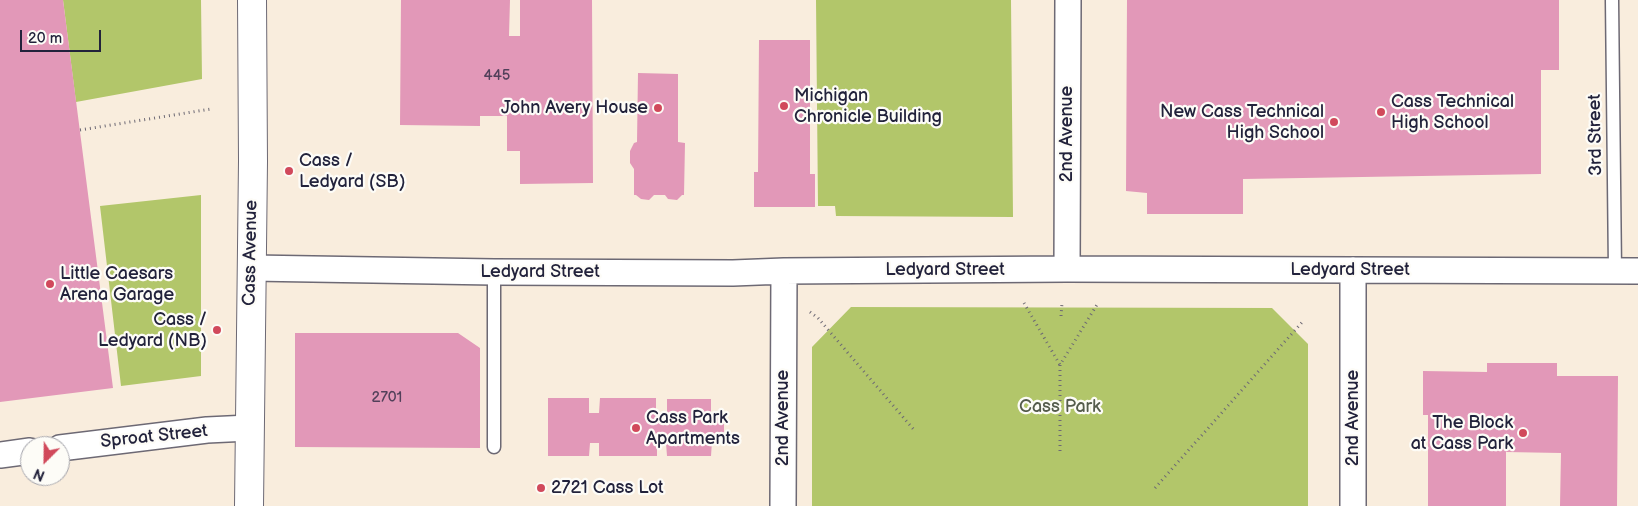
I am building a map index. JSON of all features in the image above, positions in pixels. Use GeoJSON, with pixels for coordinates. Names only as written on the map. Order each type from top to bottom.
{"type":"FeatureCollection","features":[{"type":"Feature","properties":{"kind":"street","name":"Cass Avenue"},"geometry":{"type":"LineString","coordinates":[[249,506],[252,268],[252,0]]}},
{"type":"Feature","properties":{"kind":"street","name":"2nd Avenue"},"geometry":{"type":"LineString","coordinates":[[1067,269],[1068,0]]}},
{"type":"Feature","properties":{"kind":"street","name":"Ledyard Street"},"geometry":{"type":"LineString","coordinates":[[252,268],[733,273],[784,270],[1067,269],[1627,271]]}},
{"type":"Feature","properties":{"kind":"street","name":"2nd Avenue"},"geometry":{"type":"LineString","coordinates":[[783,506],[784,270]]}},
{"type":"Feature","properties":{"kind":"street","name":"2nd Avenue"},"geometry":{"type":"LineString","coordinates":[[1353,270],[1353,506]]}},
{"type":"Feature","properties":{"kind":"street","name":"Sproat Street"},"geometry":{"type":"LineString","coordinates":[[70,447],[208,430],[249,428]]}},
{"type":"Feature","properties":{"kind":"street"},"geometry":{"type":"LineString","coordinates":[[0,455],[20,452]]}},
{"type":"Feature","properties":{"kind":"lane","name":"3rd Street"},"geometry":{"type":"LineString","coordinates":[[1612,0],[1627,271]]}},
{"type":"Feature","properties":{"kind":"lane"},"geometry":{"type":"LineString","coordinates":[[494,272],[494,447]]}},
{"type":"Feature","properties":{"kind":"path"},"geometry":{"type":"LineString","coordinates":[[80,130],[211,109]]}},
{"type":"Feature","properties":{"kind":"path"},"geometry":{"type":"LineString","coordinates":[[1024,303],[1060,365],[1060,451]]}},
{"type":"Feature","properties":{"kind":"path"},"geometry":{"type":"LineString","coordinates":[[1062,303],[1062,316]]}},
{"type":"Feature","properties":{"kind":"path"},"geometry":{"type":"LineString","coordinates":[[1060,365],[1098,303]]}},
{"type":"Feature","properties":{"kind":"path"},"geometry":{"type":"LineString","coordinates":[[810,312],[818,318],[916,430]]}},
{"type":"Feature","properties":{"kind":"path"},"geometry":{"type":"LineString","coordinates":[[1155,488],[1304,320]]}},
{"type":"Feature","properties":{"kind":"green space"},"geometry":{"type":"Polygon","coordinates":[[[63,0],[201,0],[202,79],[76,102],[63,0]]]}},
{"type":"Feature","properties":{"kind":"green space"},"geometry":{"type":"Polygon","coordinates":[[[816,0],[1011,0],[1013,217],[836,216],[835,206],[818,206],[816,0]]]}},
{"type":"Feature","properties":{"kind":"green space"},"geometry":{"type":"Polygon","coordinates":[[[201,195],[201,376],[121,386],[100,206],[201,195]]]}},
{"type":"Feature","properties":{"kind":"green space","name":"Cass Park"},"geometry":{"type":"Polygon","coordinates":[[[851,307],[1272,308],[1308,344],[1308,506],[812,506],[812,347],[851,307]]]}},
{"type":"Feature","properties":{"kind":"building","name":"Little Caesars Arena Garage"},"geometry":{"type":"Polygon","coordinates":[[[0,0],[63,0],[113,388],[0,402],[0,0]]]}},
{"type":"Feature","properties":{"kind":"building"},"geometry":{"type":"Polygon","coordinates":[[[401,0],[510,0],[509,36],[520,36],[520,0],[592,0],[593,183],[520,184],[520,151],[507,151],[507,116],[480,116],[480,126],[400,125],[401,0]]]}},
{"type":"Feature","properties":{"kind":"building","name":"Cass Technical High School"},"geometry":{"type":"Polygon","coordinates":[[[1127,0],[1559,0],[1559,70],[1541,70],[1541,174],[1243,179],[1243,214],[1147,214],[1147,193],[1126,191],[1127,0]]]}},
{"type":"Feature","properties":{"kind":"building","name":"Michigan Chronicle Building"},"geometry":{"type":"Polygon","coordinates":[[[759,40],[810,40],[810,174],[815,174],[815,207],[754,207],[754,172],[758,172],[759,40]]]}},
{"type":"Feature","properties":{"kind":"building","name":"John Avery House"},"geometry":{"type":"Polygon","coordinates":[[[638,73],[678,74],[678,142],[685,143],[684,195],[677,200],[668,199],[665,195],[654,195],[649,200],[641,199],[634,195],[634,169],[630,163],[630,151],[634,143],[637,142],[638,73]]]}},
{"type":"Feature","properties":{"kind":"building"},"geometry":{"type":"Polygon","coordinates":[[[295,333],[458,333],[480,348],[480,448],[295,447],[295,333]]]}},
{"type":"Feature","properties":{"kind":"building","name":"The Block at Cass Park"},"geometry":{"type":"Polygon","coordinates":[[[1487,363],[1557,363],[1557,376],[1618,376],[1617,506],[1560,506],[1561,453],[1506,452],[1506,506],[1428,506],[1428,415],[1423,415],[1423,371],[1487,372],[1487,363]]]}},
{"type":"Feature","properties":{"kind":"building","name":"Cass Park Apartments"},"geometry":{"type":"Polygon","coordinates":[[[548,398],[589,398],[589,413],[599,413],[600,398],[656,398],[656,413],[667,413],[667,399],[711,399],[711,416],[724,415],[724,441],[712,441],[711,456],[667,456],[666,443],[657,443],[657,456],[599,456],[599,443],[590,443],[589,456],[548,456],[548,398]]]}},
{"type":"Feature","properties":{"kind":"place","name":"Michigan Chronicle Building"},"geometry":{"type":"Point","coordinates":[784,106]}},
{"type":"Feature","properties":{"kind":"place","name":"John Avery House"},"geometry":{"type":"Point","coordinates":[658,108]}},
{"type":"Feature","properties":{"kind":"place","name":"Cass Technical High School"},"geometry":{"type":"Point","coordinates":[1381,112]}},
{"type":"Feature","properties":{"kind":"place","name":"New Cass Technical High School"},"geometry":{"type":"Point","coordinates":[1334,122]}},
{"type":"Feature","properties":{"kind":"place","name":"Cass / Ledyard (SB)"},"geometry":{"type":"Point","coordinates":[289,171]}},
{"type":"Feature","properties":{"kind":"place","name":"Little Caesars Arena Garage"},"geometry":{"type":"Point","coordinates":[50,284]}},
{"type":"Feature","properties":{"kind":"place","name":"Cass / Ledyard (NB)"},"geometry":{"type":"Point","coordinates":[217,330]}},
{"type":"Feature","properties":{"kind":"place","name":"Cass Park Apartments"},"geometry":{"type":"Point","coordinates":[636,428]}},
{"type":"Feature","properties":{"kind":"place","name":"The Block at Cass Park"},"geometry":{"type":"Point","coordinates":[1523,433]}},
{"type":"Feature","properties":{"kind":"place","name":"2721 Cass Lot"},"geometry":{"type":"Point","coordinates":[541,488]}}]}
